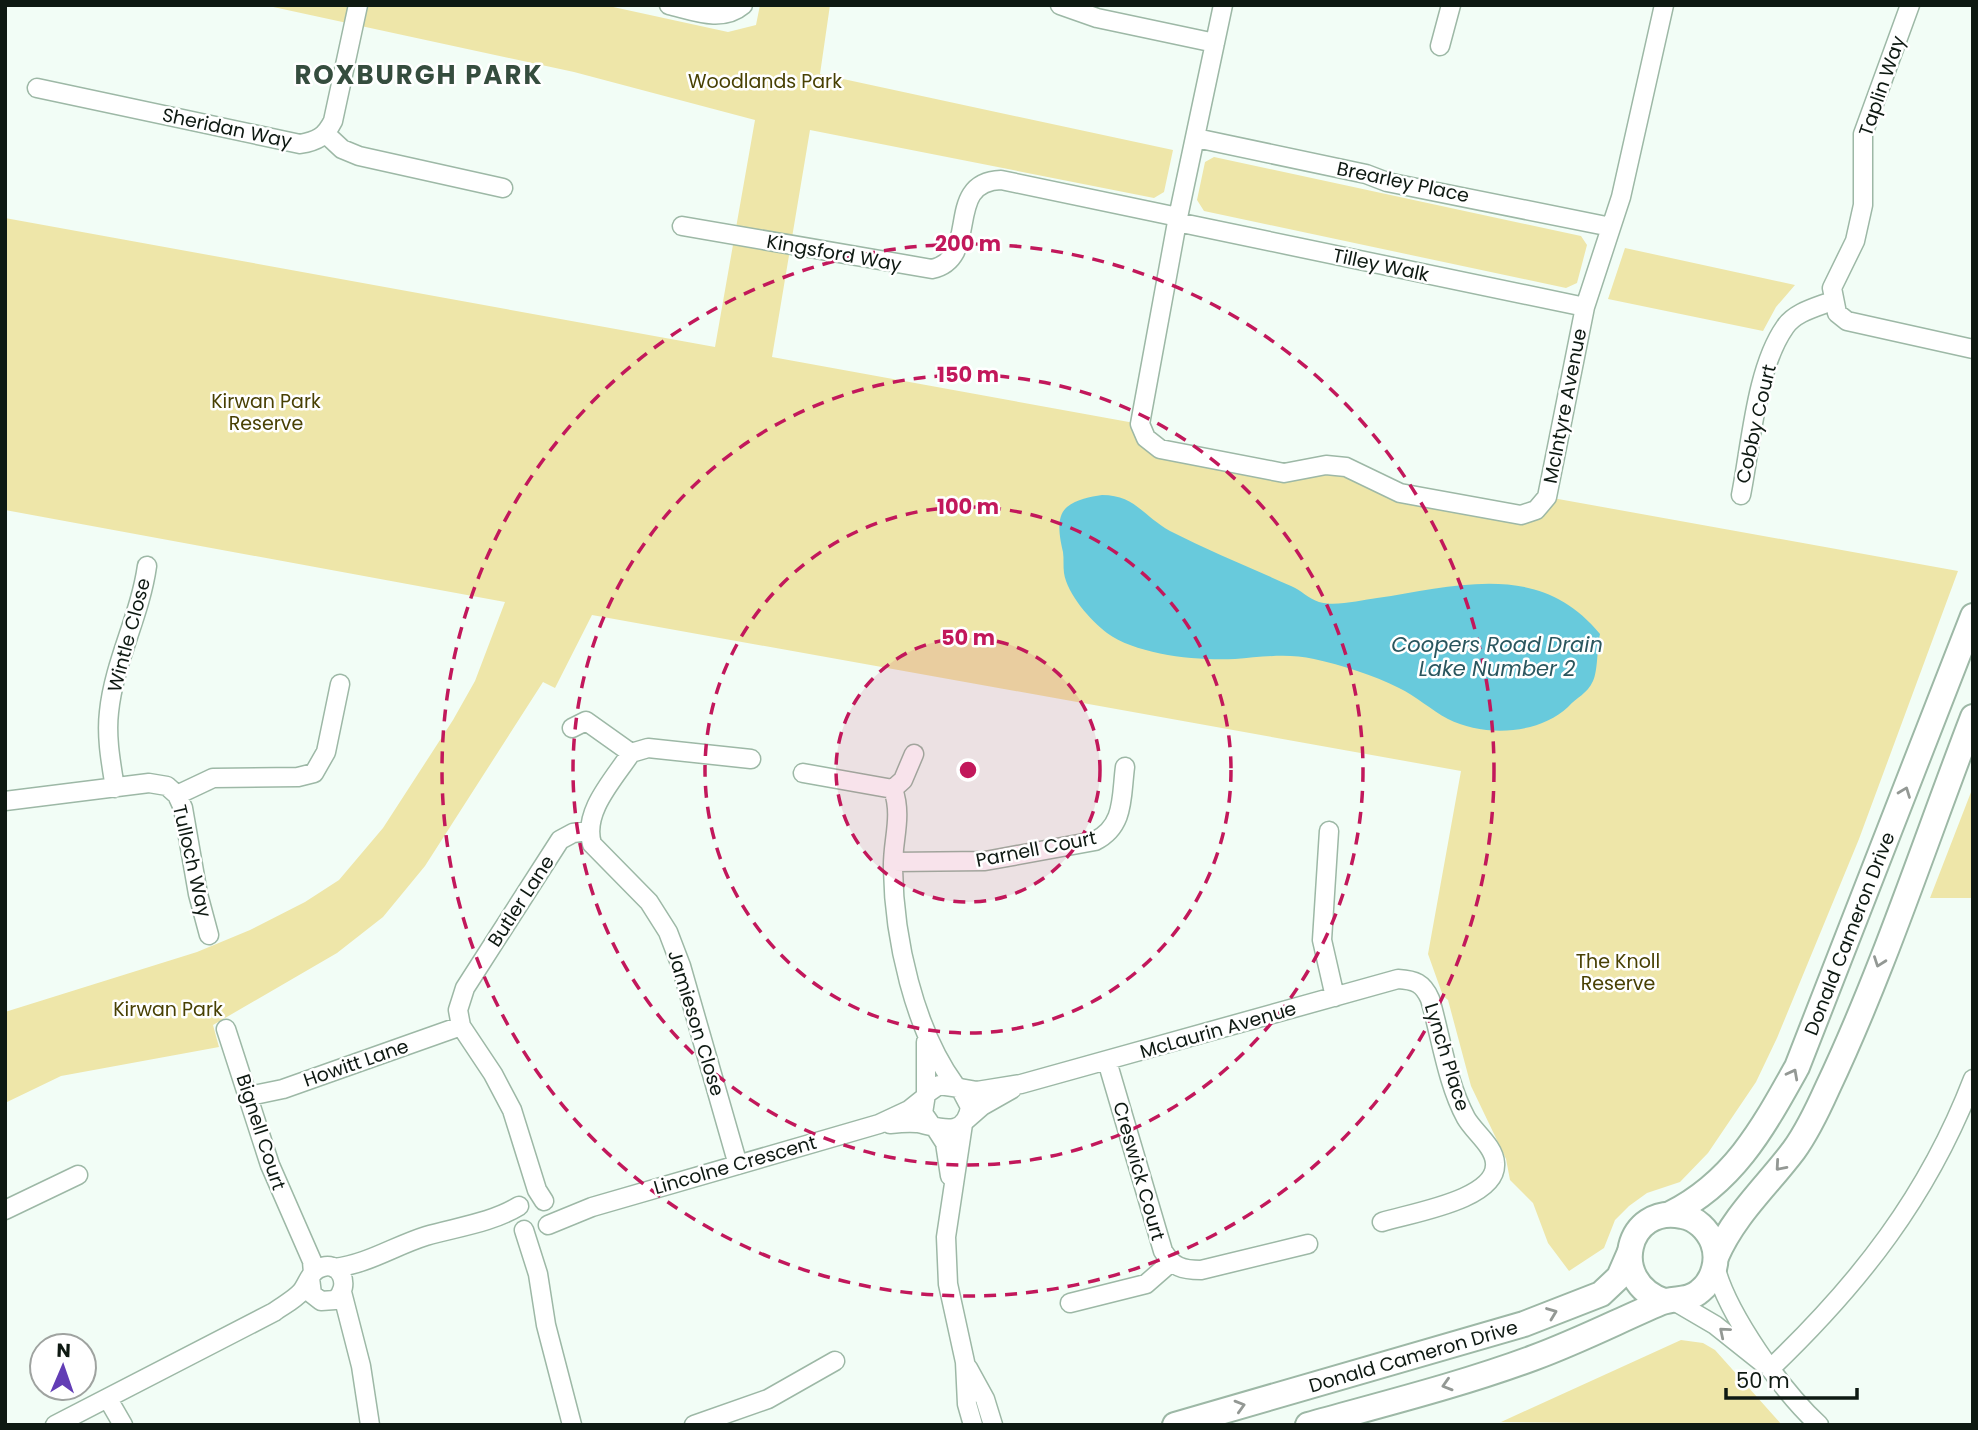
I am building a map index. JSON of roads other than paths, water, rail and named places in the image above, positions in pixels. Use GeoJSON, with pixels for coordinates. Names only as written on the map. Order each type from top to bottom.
{"type":"FeatureCollection","features":[{"type":"Feature","properties":{"kind":"street"},"geometry":{"type":"LineString","coordinates":[[359,5],[333,121],[327,135],[342,149],[359,156],[503,188]]}},
{"type":"Feature","properties":{"kind":"street"},"geometry":{"type":"LineString","coordinates":[[669,5],[717,16],[732,14],[743,5]]}},
{"type":"Feature","properties":{"kind":"street"},"geometry":{"type":"LineString","coordinates":[[1060,5],[1097,18],[1215,44]]}},
{"type":"Feature","properties":{"kind":"street","name":"McIntyre Avenue"},"geometry":{"type":"LineString","coordinates":[[1223,5],[1177,219],[1140,424],[1146,438],[1160,449],[1284,473],[1326,465],[1346,467],[1400,494],[1521,515],[1536,510],[1547,497],[1585,307],[1628,166],[1664,5]]}},
{"type":"Feature","properties":{"kind":"street"},"geometry":{"type":"LineString","coordinates":[[1440,46],[1451,5]]}},
{"type":"Feature","properties":{"kind":"street","name":"Taplin Way"},"geometry":{"type":"LineString","coordinates":[[1832,301],[1832,288],[1855,241],[1863,205],[1863,134],[1910,5]]}},
{"type":"Feature","properties":{"kind":"street","name":"Sheridan Way"},"geometry":{"type":"LineString","coordinates":[[37,88],[300,144],[327,135]]}},
{"type":"Feature","properties":{"kind":"street","name":"Brearley Place"},"geometry":{"type":"LineString","coordinates":[[1196,138],[1366,174],[1387,182],[1611,227]]}},
{"type":"Feature","properties":{"kind":"street","name":"Kingsford Way"},"geometry":{"type":"LineString","coordinates":[[682,226],[932,269],[943,267],[952,258],[957,249],[966,204],[972,192],[986,181],[1001,180],[1177,219]]}},
{"type":"Feature","properties":{"kind":"street","name":"Tilley Walk"},"geometry":{"type":"LineString","coordinates":[[1177,219],[1585,307]]}},
{"type":"Feature","properties":{"kind":"street"},"geometry":{"type":"LineString","coordinates":[[1832,301],[1837,313],[1847,321],[1973,349]]}},
{"type":"Feature","properties":{"kind":"street","name":"Cobby Court"},"geometry":{"type":"LineString","coordinates":[[1741,495],[1764,379],[1773,351],[1786,326],[1794,318],[1832,301]]}},
{"type":"Feature","properties":{"kind":"street","name":"Wintle Close"},"geometry":{"type":"LineString","coordinates":[[115,788],[109,714],[113,688],[143,594],[147,566]]}},
{"type":"Feature","properties":{"kind":"street","name":"Donald Cameron Drive"},"geometry":{"type":"LineString","coordinates":[[1670,1214],[1693,1203],[1728,1174],[1766,1123],[1797,1068],[1973,616]]}},
{"type":"Feature","properties":{"kind":"street"},"geometry":{"type":"LineString","coordinates":[[177,795],[213,778],[298,777],[314,773],[326,752],[340,684]]}},
{"type":"Feature","properties":{"kind":"street","name":"Donald Cameron Drive"},"geometry":{"type":"LineString","coordinates":[[1715,1261],[1724,1237],[1755,1195],[1795,1149],[1826,1090],[1864,1004],[1973,717]]}},
{"type":"Feature","properties":{"kind":"street"},"geometry":{"type":"LineString","coordinates":[[572,728],[586,721],[631,753]]}},
{"type":"Feature","properties":{"kind":"street"},"geometry":{"type":"LineString","coordinates":[[588,831],[590,817],[631,753],[648,748],[751,760]]}},
{"type":"Feature","properties":{"kind":"street"},"geometry":{"type":"LineString","coordinates":[[893,789],[903,780],[914,754]]}},
{"type":"Feature","properties":{"kind":"street","name":"Parnell Court"},"geometry":{"type":"LineString","coordinates":[[893,862],[985,861],[1095,841],[1110,833],[1118,819],[1125,767]]}},
{"type":"Feature","properties":{"kind":"street"},"geometry":{"type":"LineString","coordinates":[[803,773],[893,789]]}},
{"type":"Feature","properties":{"kind":"street","name":"Tulloch Way"},"geometry":{"type":"LineString","coordinates":[[5,802],[149,783],[166,786],[177,795],[183,808],[198,894],[209,935]]}},
{"type":"Feature","properties":{"kind":"street"},"geometry":{"type":"LineString","coordinates":[[893,789],[899,817],[893,862],[894,907],[925,1032],[928,1074],[923,1114],[934,1128],[949,1159],[952,1194]]}},
{"type":"Feature","properties":{"kind":"street","name":"Butler Lane"},"geometry":{"type":"LineString","coordinates":[[461,1026],[458,1010],[465,988],[560,840],[573,833],[588,831]]}},
{"type":"Feature","properties":{"kind":"street","name":"Jamieson Close"},"geometry":{"type":"LineString","coordinates":[[588,831],[592,844],[649,902],[667,932],[681,966],[738,1165]]}},
{"type":"Feature","properties":{"kind":"street"},"geometry":{"type":"LineString","coordinates":[[1329,831],[1322,940],[1335,997]]}},
{"type":"Feature","properties":{"kind":"street","name":"McLaurin Avenue"},"geometry":{"type":"LineString","coordinates":[[958,1087],[977,1091],[1021,1084],[1398,979],[1415,980]]}},
{"type":"Feature","properties":{"kind":"street","name":"Lynch Place"},"geometry":{"type":"LineString","coordinates":[[1382,1222],[1477,1194],[1490,1182],[1495,1163],[1488,1146],[1466,1118],[1455,1089],[1430,999],[1425,987],[1415,980]]}},
{"type":"Feature","properties":{"kind":"street"},"geometry":{"type":"LineString","coordinates":[[461,1026],[512,1110],[526,1156],[551,1214],[540,1245],[538,1273],[545,1325],[572,1425]]}},
{"type":"Feature","properties":{"kind":"street","name":"Howitt Lane"},"geometry":{"type":"LineString","coordinates":[[249,1096],[283,1089],[461,1026]]}},
{"type":"Feature","properties":{"kind":"street","name":"Bignell Court"},"geometry":{"type":"LineString","coordinates":[[226,1029],[274,1176],[312,1261],[322,1271]]}},
{"type":"Feature","properties":{"kind":"street"},"geometry":{"type":"LineString","coordinates":[[925,1032],[968,1100],[946,1237],[948,1284],[965,1362],[967,1404],[973,1425]]}},
{"type":"Feature","properties":{"kind":"street","name":"Creswick Court"},"geometry":{"type":"LineString","coordinates":[[1107,1060],[1163,1251],[1170,1263],[1182,1270],[1201,1270],[1308,1244]]}},
{"type":"Feature","properties":{"kind":"street"},"geometry":{"type":"LineString","coordinates":[[1770,1368],[1824,1317],[1900,1222],[1941,1151],[1973,1079]]}},
{"type":"Feature","properties":{"kind":"street"},"geometry":{"type":"LineString","coordinates":[[925,1096],[939,1084],[958,1087]]}},
{"type":"Feature","properties":{"kind":"street","name":"McLaurin Avenue"},"geometry":{"type":"LineString","coordinates":[[964,1122],[982,1106],[1021,1084]]}},
{"type":"Feature","properties":{"kind":"street","name":"Lincolne Crescent"},"geometry":{"type":"LineString","coordinates":[[547,1227],[592,1207],[879,1124],[909,1110],[925,1096]]}},
{"type":"Feature","properties":{"kind":"street","name":"Lincolne Crescent"},"geometry":{"type":"LineString","coordinates":[[879,1124],[913,1122],[934,1128]]}},
{"type":"Feature","properties":{"kind":"street"},"geometry":{"type":"LineString","coordinates":[[934,1128],[950,1130],[964,1122]]}},
{"type":"Feature","properties":{"kind":"street"},"geometry":{"type":"LineString","coordinates":[[526,1156],[516,1217],[538,1273]]}},
{"type":"Feature","properties":{"kind":"street"},"geometry":{"type":"LineString","coordinates":[[5,1210],[78,1175]]}},
{"type":"Feature","properties":{"kind":"street"},"geometry":{"type":"LineString","coordinates":[[55,1425],[274,1312],[301,1293],[322,1271],[379,1258],[423,1237],[506,1214],[533,1198],[545,1202]]}},
{"type":"Feature","properties":{"kind":"street","name":"Lincolne Crescent"},"geometry":{"type":"LineString","coordinates":[[545,1202],[561,1207],[592,1207]]}},
{"type":"Feature","properties":{"kind":"street"},"geometry":{"type":"LineString","coordinates":[[1770,1368],[1715,1325],[1642,1289],[1634,1279],[1629,1254],[1633,1239],[1642,1226],[1655,1218],[1670,1214],[1697,1222],[1714,1243],[1720,1286],[1733,1311],[1770,1368],[1819,1425]]}},
{"type":"Feature","properties":{"kind":"street"},"geometry":{"type":"LineString","coordinates":[[474,1223],[535,1233],[547,1227]]}},
{"type":"Feature","properties":{"kind":"street","name":"Donald Cameron Drive"},"geometry":{"type":"LineString","coordinates":[[1175,1425],[1524,1324],[1601,1294],[1619,1277],[1629,1254]]}},
{"type":"Feature","properties":{"kind":"street"},"geometry":{"type":"LineString","coordinates":[[274,1312],[306,1302],[335,1300],[379,1258]]}},
{"type":"Feature","properties":{"kind":"street"},"geometry":{"type":"LineString","coordinates":[[1669,1301],[1701,1291],[1710,1280],[1715,1261]]}},
{"type":"Feature","properties":{"kind":"street"},"geometry":{"type":"LineString","coordinates":[[1070,1303],[1146,1284],[1170,1263]]}},
{"type":"Feature","properties":{"kind":"street"},"geometry":{"type":"LineString","coordinates":[[322,1271],[342,1275],[370,1425]]}},
{"type":"Feature","properties":{"kind":"street"},"geometry":{"type":"LineString","coordinates":[[322,1271],[312,1294],[323,1301],[352,1336]]}},
{"type":"Feature","properties":{"kind":"street","name":"Donald Cameron Drive"},"geometry":{"type":"LineString","coordinates":[[1308,1425],[1532,1359],[1669,1301]]}},
{"type":"Feature","properties":{"kind":"street"},"geometry":{"type":"LineString","coordinates":[[694,1425],[768,1399],[835,1361]]}},
{"type":"Feature","properties":{"kind":"street"},"geometry":{"type":"LineString","coordinates":[[965,1362],[985,1399],[993,1425]]}},
{"type":"Feature","properties":{"kind":"street"},"geometry":{"type":"LineString","coordinates":[[108,1399],[123,1425]]}},
{"type":"Feature","properties":{"kind":"water","name":"Coopers Road Drain Lake Number 2"},"geometry":{"type":"Polygon","coordinates":[[[1102,495],[1131,502],[1170,531],[1295,588],[1319,602],[1340,603],[1437,588],[1496,584],[1524,587],[1551,595],[1576,611],[1600,634],[1593,681],[1568,707],[1542,723],[1510,730],[1478,729],[1448,719],[1389,683],[1325,661],[1284,656],[1204,659],[1168,655],[1134,647],[1107,633],[1094,622],[1070,590],[1064,573],[1059,528],[1063,511],[1079,500],[1102,495]]]}},
{"type":"Feature","properties":{"kind":"district","name":"ROXBURGH PARK"},"geometry":{"type":"Point","coordinates":[419,75]}},
{"type":"Feature","properties":{"kind":"park label","name":"Woodlands Park"},"geometry":{"type":"Point","coordinates":[765,81]}},
{"type":"Feature","properties":{"kind":"park label","name":"Kirwan Park Reserve"},"geometry":{"type":"Point","coordinates":[266,412]}},
{"type":"Feature","properties":{"kind":"park label","name":"The Knoll Reserve"},"geometry":{"type":"Point","coordinates":[1618,972]}},
{"type":"Feature","properties":{"kind":"park label","name":"Kirwan Park"},"geometry":{"type":"Point","coordinates":[168,1009]}}]}
